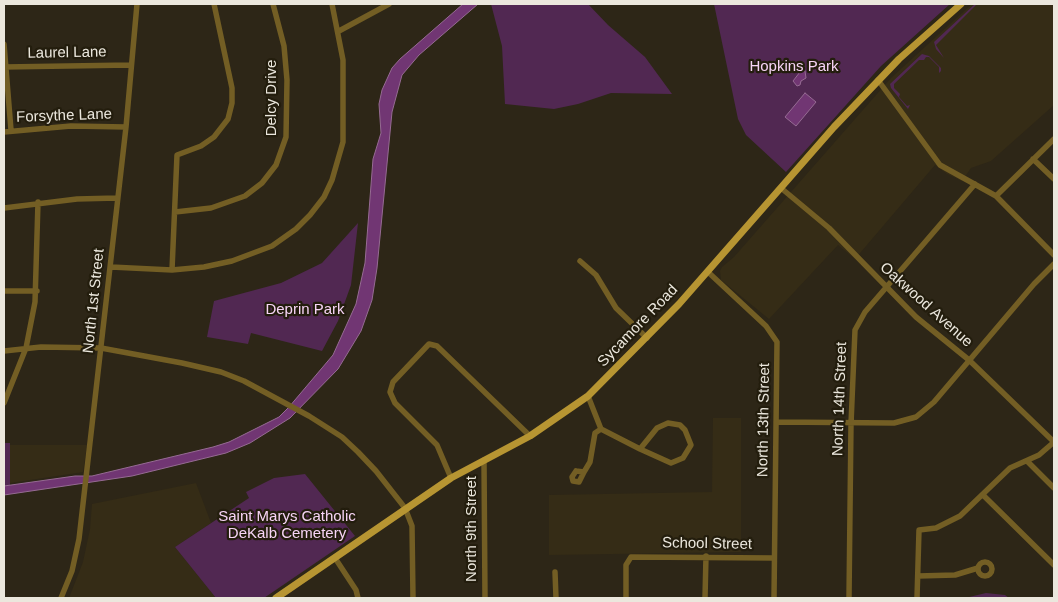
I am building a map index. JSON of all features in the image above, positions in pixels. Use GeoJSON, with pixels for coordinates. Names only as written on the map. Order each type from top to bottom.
{"type":"FeatureCollection","features":[{"type":"Feature","properties":{"kind":"main road","name":"Sycamore Road"},"geometry":{"type":"LineString","coordinates":[[276,598],[405,508],[452,478],[530,436],[588,396],[647,338],[708,272],[804,160],[878,80],[961,4]]}},
{"type":"Feature","properties":{"kind":"street","name":"North 1st Street"},"geometry":{"type":"LineString","coordinates":[[61,598],[76,555],[87,478],[126,127],[137,4]]}},
{"type":"Feature","properties":{"kind":"street"},"geometry":{"type":"LineString","coordinates":[[172,270],[177,155],[202,146],[214,137],[223,127],[231,109],[232,88],[214,4]]}},
{"type":"Feature","properties":{"kind":"street","name":"Delcy Drive"},"geometry":{"type":"LineString","coordinates":[[174,212],[203,210],[232,202],[256,189],[276,164],[286,137],[287,80],[284,46],[273,4]]}},
{"type":"Feature","properties":{"kind":"street"},"geometry":{"type":"LineString","coordinates":[[111,267],[172,270],[218,265],[265,250],[296,229],[320,203],[335,173],[343,142],[344,74],[339,31],[332,4]]}},
{"type":"Feature","properties":{"kind":"street"},"geometry":{"type":"LineString","coordinates":[[339,31],[389,4]]}},
{"type":"Feature","properties":{"kind":"street"},"geometry":{"type":"LineString","coordinates":[[4,44],[11,130]]}},
{"type":"Feature","properties":{"kind":"street","name":"Laurel Lane"},"geometry":{"type":"LineString","coordinates":[[5,67],[131,65]]}},
{"type":"Feature","properties":{"kind":"street"},"geometry":{"type":"LineString","coordinates":[[878,80],[940,165],[996,196],[1054,255]]}},
{"type":"Feature","properties":{"kind":"street","name":"Forsythe Lane"},"geometry":{"type":"LineString","coordinates":[[4,132],[71,126],[126,127]]}},
{"type":"Feature","properties":{"kind":"street"},"geometry":{"type":"LineString","coordinates":[[996,196],[1054,139]]}},
{"type":"Feature","properties":{"kind":"street"},"geometry":{"type":"LineString","coordinates":[[1033,160],[1054,179]]}},
{"type":"Feature","properties":{"kind":"street","name":"North 14th Street"},"geometry":{"type":"LineString","coordinates":[[849,598],[851,424],[855,330],[865,312],[888,289],[975,184]]}},
{"type":"Feature","properties":{"kind":"street","name":"Oakwood Avenue"},"geometry":{"type":"LineString","coordinates":[[781,188],[829,228],[916,317],[969,360],[1054,442]]}},
{"type":"Feature","properties":{"kind":"street"},"geometry":{"type":"LineString","coordinates":[[4,208],[38,202],[117,198]]}},
{"type":"Feature","properties":{"kind":"street"},"geometry":{"type":"LineString","coordinates":[[4,403],[26,348],[37,291],[38,202]]}},
{"type":"Feature","properties":{"kind":"street"},"geometry":{"type":"LineString","coordinates":[[580,261],[596,275],[616,308],[647,338]]}},
{"type":"Feature","properties":{"kind":"street"},"geometry":{"type":"LineString","coordinates":[[776,422],[894,423],[916,417],[925,412],[1054,264]]}},
{"type":"Feature","properties":{"kind":"street","name":"North 13th Street"},"geometry":{"type":"LineString","coordinates":[[708,272],[766,326],[775,338],[777,348],[774,598]]}},
{"type":"Feature","properties":{"kind":"street"},"geometry":{"type":"LineString","coordinates":[[4,291],[37,291]]}},
{"type":"Feature","properties":{"kind":"street"},"geometry":{"type":"LineString","coordinates":[[452,478],[434,440],[402,411],[390,392],[393,382],[427,346],[437,346],[530,436]]}},
{"type":"Feature","properties":{"kind":"street"},"geometry":{"type":"LineString","coordinates":[[4,351],[26,348],[101,348],[221,372],[253,385],[309,416],[342,437],[358,452],[381,476],[405,508],[412,526],[413,598]]}},
{"type":"Feature","properties":{"kind":"street"},"geometry":{"type":"LineString","coordinates":[[588,396],[601,429],[640,449],[666,462],[674,463],[687,454],[691,446],[690,439],[683,427],[665,423],[657,428],[640,449]]}},
{"type":"Feature","properties":{"kind":"street"},"geometry":{"type":"LineString","coordinates":[[584,472],[590,462],[595,433],[601,429]]}},
{"type":"Feature","properties":{"kind":"street"},"geometry":{"type":"LineString","coordinates":[[917,598],[918,530],[936,528],[951,522],[966,512],[1010,468],[1040,455],[1054,442]]}},
{"type":"Feature","properties":{"kind":"street","name":"North 9th Street"},"geometry":{"type":"LineString","coordinates":[[484,460],[485,598]]}},
{"type":"Feature","properties":{"kind":"street"},"geometry":{"type":"LineString","coordinates":[[1027,461],[1054,488]]}},
{"type":"Feature","properties":{"kind":"street"},"geometry":{"type":"LineString","coordinates":[[983,495],[1054,566]]}},
{"type":"Feature","properties":{"kind":"street"},"geometry":{"type":"LineString","coordinates":[[706,556],[706,598]]}},
{"type":"Feature","properties":{"kind":"street","name":"School Street"},"geometry":{"type":"LineString","coordinates":[[626,598],[626,563],[631,557],[706,556],[774,558]]}},
{"type":"Feature","properties":{"kind":"street"},"geometry":{"type":"LineString","coordinates":[[335,558],[356,590],[358,598]]}},
{"type":"Feature","properties":{"kind":"street"},"geometry":{"type":"LineString","coordinates":[[918,576],[948,576],[978,568]]}},
{"type":"Feature","properties":{"kind":"street"},"geometry":{"type":"LineString","coordinates":[[555,572],[556,598]]}},
{"type":"Feature","properties":{"kind":"shaded area"},"geometry":{"type":"Polygon","coordinates":[[[463,4],[478,4],[419,55],[402,75],[392,112],[377,268],[372,300],[361,331],[338,369],[290,418],[250,443],[226,453],[132,476],[4,495],[4,486],[75,476],[92,476],[213,447],[229,442],[279,417],[289,407],[333,355],[356,304],[365,263],[373,159],[381,133],[379,104],[382,90],[392,68],[400,59],[463,4]]]}},
{"type":"Feature","properties":{"kind":"shaded area"},"geometry":{"type":"Polygon","coordinates":[[[972,4],[1054,4],[1054,105],[991,161],[971,168],[962,181],[947,174],[935,165],[855,259],[838,245],[769,319],[721,280],[720,271],[722,267],[734,257],[891,78],[972,4]]]}},
{"type":"Feature","properties":{"kind":"shaded area"},"geometry":{"type":"Polygon","coordinates":[[[805,71],[806,78],[797,86],[793,81],[800,72],[805,71]]]}},
{"type":"Feature","properties":{"kind":"shaded area"},"geometry":{"type":"Polygon","coordinates":[[[805,93],[816,102],[796,126],[785,117],[805,93]]]}},
{"type":"Feature","properties":{"kind":"shaded area"},"geometry":{"type":"Polygon","coordinates":[[[713,418],[741,418],[741,552],[549,555],[549,495],[712,492],[713,418]]]}},
{"type":"Feature","properties":{"kind":"shaded area"},"geometry":{"type":"Polygon","coordinates":[[[4,445],[87,445],[83,472],[4,484],[4,445]]]}},
{"type":"Feature","properties":{"kind":"shaded area"},"geometry":{"type":"Polygon","coordinates":[[[196,483],[211,523],[175,547],[216,598],[69,598],[83,562],[90,529],[92,504],[196,483]]]}},
{"type":"Feature","properties":{"kind":"green space"},"geometry":{"type":"Polygon","coordinates":[[[491,4],[588,4],[608,25],[645,57],[672,94],[611,93],[578,104],[554,109],[505,104],[502,46],[491,4]]]}},
{"type":"Feature","properties":{"kind":"green space","name":"Hopkins Park"},"geometry":{"type":"Polygon","coordinates":[[[714,4],[950,4],[881,66],[786,172],[746,135],[738,119],[714,4]]]}},
{"type":"Feature","properties":{"kind":"green space"},"geometry":{"type":"Polygon","coordinates":[[[975,4],[936,45],[944,58],[936,49],[934,42],[975,4]]]}},
{"type":"Feature","properties":{"kind":"green space"},"geometry":{"type":"Polygon","coordinates":[[[922,54],[929,56],[941,68],[941,71],[939,73],[939,67],[929,57],[926,57],[924,60],[919,60],[894,84],[894,88],[900,94],[899,97],[907,106],[910,105],[908,109],[891,88],[890,84],[922,54]]]}},
{"type":"Feature","properties":{"kind":"green space","name":"Deprin Park"},"geometry":{"type":"Polygon","coordinates":[[[358,223],[351,285],[338,321],[322,351],[251,333],[248,344],[207,337],[214,301],[281,283],[322,263],[358,223]]]}},
{"type":"Feature","properties":{"kind":"green space"},"geometry":{"type":"Polygon","coordinates":[[[4,443],[10,443],[10,485],[4,486],[4,443]]]}},
{"type":"Feature","properties":{"kind":"green space","name":"Saint Marys Catholic DeKalb Cemetery"},"geometry":{"type":"Polygon","coordinates":[[[305,474],[355,536],[264,598],[216,598],[175,547],[249,498],[246,492],[274,478],[305,474]]]}},
{"type":"Feature","properties":{"kind":"green space"},"geometry":{"type":"Polygon","coordinates":[[[986,593],[1005,595],[1009,598],[965,598],[986,593]]]}}]}
